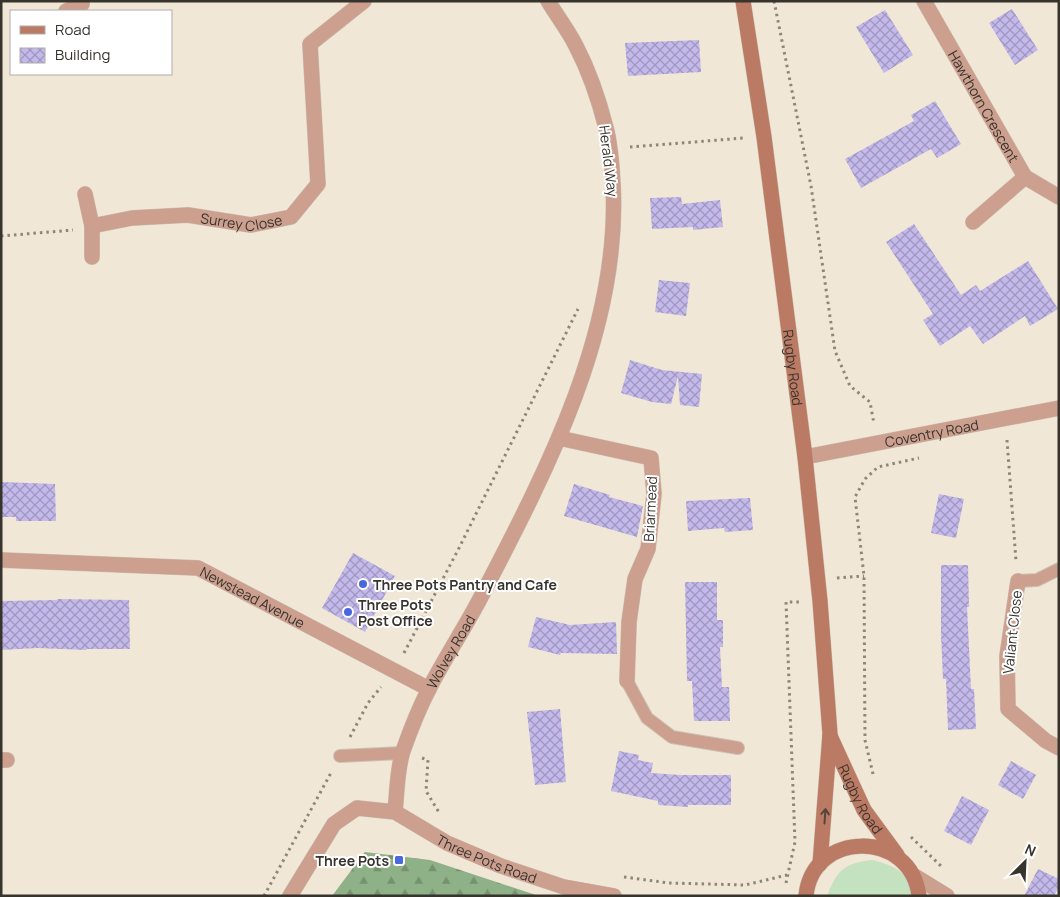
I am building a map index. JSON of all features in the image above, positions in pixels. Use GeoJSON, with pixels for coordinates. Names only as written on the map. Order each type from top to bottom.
{"type":"FeatureCollection","features":[{"type":"Feature","properties":{"kind":"main road","name":"Rugby Road"},"geometry":{"type":"LineString","coordinates":[[742,1],[764,137],[805,457],[820,601],[830,734],[820,864]]}},
{"type":"Feature","properties":{"kind":"main road","name":"Rugby Road"},"geometry":{"type":"LineString","coordinates":[[830,734],[864,810],[913,875]]}},
{"type":"Feature","properties":{"kind":"main road"},"geometry":{"type":"LineString","coordinates":[[806,896],[812,876],[820,864],[838,851],[858,845],[880,848],[900,858]]}},
{"type":"Feature","properties":{"kind":"main road"},"geometry":{"type":"LineString","coordinates":[[913,875],[919,896]]}},
{"type":"Feature","properties":{"kind":"street","name":"Surrey Close"},"geometry":{"type":"LineString","coordinates":[[92,226],[132,218],[178,215],[251,224],[291,217],[318,184],[310,44],[364,1]]}},
{"type":"Feature","properties":{"kind":"street","name":"Herald Way"},"geometry":{"type":"LineString","coordinates":[[548,1],[576,45],[594,86],[607,130],[612,167],[614,233],[604,304]]}},
{"type":"Feature","properties":{"kind":"street","name":"Hawthorn Crescent"},"geometry":{"type":"LineString","coordinates":[[924,1],[1025,177],[1059,197]]}},
{"type":"Feature","properties":{"kind":"street"},"geometry":{"type":"LineString","coordinates":[[69,10],[86,5]]}},
{"type":"Feature","properties":{"kind":"street"},"geometry":{"type":"LineString","coordinates":[[973,222],[1025,177]]}},
{"type":"Feature","properties":{"kind":"street"},"geometry":{"type":"LineString","coordinates":[[85,194],[92,226],[92,257]]}},
{"type":"Feature","properties":{"kind":"street","name":"Wolvey Road"},"geometry":{"type":"LineString","coordinates":[[395,812],[402,753],[429,689],[474,611],[525,513],[559,438],[588,360],[604,304]]}},
{"type":"Feature","properties":{"kind":"street","name":"Coventry Road"},"geometry":{"type":"LineString","coordinates":[[805,457],[1059,408]]}},
{"type":"Feature","properties":{"kind":"street","name":"Briarmead"},"geometry":{"type":"LineString","coordinates":[[559,438],[652,458],[654,494],[648,549],[635,579],[629,622],[626,681]]}},
{"type":"Feature","properties":{"kind":"street","name":"Newstead Avenue"},"geometry":{"type":"LineString","coordinates":[[1,560],[198,568],[429,689]]}},
{"type":"Feature","properties":{"kind":"street","name":"Valiant Close"},"geometry":{"type":"LineString","coordinates":[[1018,581],[1007,656],[1008,709],[1046,741],[1059,748]]}},
{"type":"Feature","properties":{"kind":"street"},"geometry":{"type":"LineString","coordinates":[[290,896],[334,824],[357,808],[395,812]]}},
{"type":"Feature","properties":{"kind":"street","name":"Three Pots Road"},"geometry":{"type":"LineString","coordinates":[[395,812],[447,843],[563,891],[614,896]]}},
{"type":"Feature","properties":{"kind":"street"},"geometry":{"type":"LineString","coordinates":[[913,875],[947,896]]}},
{"type":"Feature","properties":{"kind":"lane"},"geometry":{"type":"LineString","coordinates":[[1018,581],[1037,580],[1059,569]]}},
{"type":"Feature","properties":{"kind":"lane"},"geometry":{"type":"LineString","coordinates":[[626,681],[647,718],[672,737],[738,748]]}},
{"type":"Feature","properties":{"kind":"lane"},"geometry":{"type":"LineString","coordinates":[[340,756],[402,753]]}},
{"type":"Feature","properties":{"kind":"path"},"geometry":{"type":"LineString","coordinates":[[774,1],[811,186],[836,351],[850,386],[870,402],[884,466]]}},
{"type":"Feature","properties":{"kind":"path"},"geometry":{"type":"LineString","coordinates":[[609,148],[764,137]]}},
{"type":"Feature","properties":{"kind":"path"},"geometry":{"type":"LineString","coordinates":[[1,236],[79,229],[92,226]]}},
{"type":"Feature","properties":{"kind":"path"},"geometry":{"type":"LineString","coordinates":[[264,896],[368,703],[395,670],[445,576],[582,301]]}},
{"type":"Feature","properties":{"kind":"path"},"geometry":{"type":"LineString","coordinates":[[1005,419],[1018,581]]}},
{"type":"Feature","properties":{"kind":"path"},"geometry":{"type":"LineString","coordinates":[[997,442],[1007,440]]}},
{"type":"Feature","properties":{"kind":"path"},"geometry":{"type":"LineString","coordinates":[[873,778],[865,740],[864,576],[855,497],[865,479],[878,467],[922,458]]}},
{"type":"Feature","properties":{"kind":"path"},"geometry":{"type":"LineString","coordinates":[[622,876],[669,883],[745,885],[787,875],[795,842],[786,602]]}},
{"type":"Feature","properties":{"kind":"path"},"geometry":{"type":"LineString","coordinates":[[402,753],[428,760],[426,791],[442,816]]}},
{"type":"Feature","properties":{"kind":"path"},"geometry":{"type":"LineString","coordinates":[[911,836],[943,868]]}},
{"type":"Feature","properties":{"kind":"green space"},"geometry":{"type":"Polygon","coordinates":[[[365,852],[430,860],[539,896],[332,896],[365,852]]]}},
{"type":"Feature","properties":{"kind":"green space"},"geometry":{"type":"Polygon","coordinates":[[[873,860],[899,871],[907,880],[913,896],[827,896],[834,880],[843,869],[855,863],[873,860]]]}},
{"type":"Feature","properties":{"kind":"building"},"geometry":{"type":"Polygon","coordinates":[[[1012,9],[1038,50],[1015,65],[989,23],[1012,9]]]}},
{"type":"Feature","properties":{"kind":"building"},"geometry":{"type":"Polygon","coordinates":[[[885,10],[913,55],[884,73],[856,27],[885,10]]]}},
{"type":"Feature","properties":{"kind":"building"},"geometry":{"type":"Polygon","coordinates":[[[699,40],[701,72],[628,76],[625,43],[699,40]]]}},
{"type":"Feature","properties":{"kind":"building"},"geometry":{"type":"Polygon","coordinates":[[[935,101],[961,144],[937,158],[931,149],[861,188],[845,159],[914,121],[911,115],[935,101]]]}},
{"type":"Feature","properties":{"kind":"building"},"geometry":{"type":"Polygon","coordinates":[[[681,197],[682,204],[720,200],[723,227],[693,230],[693,227],[652,229],[650,198],[681,197]]]}},
{"type":"Feature","properties":{"kind":"building"},"geometry":{"type":"Polygon","coordinates":[[[914,224],[961,295],[976,285],[980,291],[1028,261],[1058,309],[1030,326],[1025,316],[983,344],[970,326],[940,346],[923,320],[933,314],[886,242],[914,224]]]}},
{"type":"Feature","properties":{"kind":"building"},"geometry":{"type":"Polygon","coordinates":[[[659,280],[690,283],[686,316],[655,312],[659,280]]]}},
{"type":"Feature","properties":{"kind":"building"},"geometry":{"type":"Polygon","coordinates":[[[630,360],[662,370],[702,374],[699,407],[680,405],[678,376],[671,404],[652,402],[621,393],[630,360]]]}},
{"type":"Feature","properties":{"kind":"building"},"geometry":{"type":"Polygon","coordinates":[[[1,482],[55,484],[56,521],[16,521],[16,517],[1,517],[1,482]]]}},
{"type":"Feature","properties":{"kind":"building"},"geometry":{"type":"Polygon","coordinates":[[[574,484],[610,495],[609,497],[643,506],[637,537],[564,516],[574,484]]]}},
{"type":"Feature","properties":{"kind":"building"},"geometry":{"type":"Polygon","coordinates":[[[939,494],[964,499],[956,538],[931,533],[939,494]]]}},
{"type":"Feature","properties":{"kind":"building"},"geometry":{"type":"Polygon","coordinates":[[[750,498],[753,530],[725,532],[724,528],[688,531],[686,501],[750,498]]]}},
{"type":"Feature","properties":{"kind":"building","name":"Three Pots Pantry and Cafe"},"geometry":{"type":"Polygon","coordinates":[[[353,553],[395,576],[365,632],[322,608],[353,553]]]}},
{"type":"Feature","properties":{"kind":"building"},"geometry":{"type":"Polygon","coordinates":[[[941,565],[968,565],[969,607],[967,607],[971,689],[974,689],[976,729],[948,730],[946,679],[943,679],[941,634],[941,565]]]}},
{"type":"Feature","properties":{"kind":"building"},"geometry":{"type":"Polygon","coordinates":[[[685,582],[717,582],[717,620],[723,620],[723,647],[720,647],[722,687],[729,687],[730,721],[694,721],[692,681],[687,681],[685,582]]]}},
{"type":"Feature","properties":{"kind":"building"},"geometry":{"type":"Polygon","coordinates":[[[57,599],[129,600],[130,649],[37,648],[1,650],[1,601],[57,599]]]}},
{"type":"Feature","properties":{"kind":"building"},"geometry":{"type":"Polygon","coordinates":[[[536,617],[570,625],[616,622],[617,654],[561,653],[560,655],[528,647],[536,617]]]}},
{"type":"Feature","properties":{"kind":"building"},"geometry":{"type":"Polygon","coordinates":[[[560,709],[566,782],[535,785],[527,712],[560,709]]]}},
{"type":"Feature","properties":{"kind":"building"},"geometry":{"type":"Polygon","coordinates":[[[619,751],[639,755],[638,760],[653,763],[651,773],[731,775],[731,805],[688,805],[688,807],[658,805],[658,801],[611,791],[619,751]]]}},
{"type":"Feature","properties":{"kind":"building"},"geometry":{"type":"Polygon","coordinates":[[[1011,761],[1036,775],[1023,799],[998,785],[1011,761]]]}},
{"type":"Feature","properties":{"kind":"building"},"geometry":{"type":"Polygon","coordinates":[[[962,796],[989,810],[971,845],[944,831],[962,796]]]}},
{"type":"Feature","properties":{"kind":"building"},"geometry":{"type":"Polygon","coordinates":[[[1038,869],[1059,879],[1059,887],[1054,896],[1024,896],[1038,869]]]}},
{"type":"Feature","properties":{"kind":"place","name":"Three Pots Pantry and Cafe"},"geometry":{"type":"Point","coordinates":[363,584]}},
{"type":"Feature","properties":{"kind":"place","name":"Three Pots Post Office"},"geometry":{"type":"Point","coordinates":[348,612]}},
{"type":"Feature","properties":{"kind":"place","name":"Three Pots"},"geometry":{"type":"Point","coordinates":[399,860]}}]}
